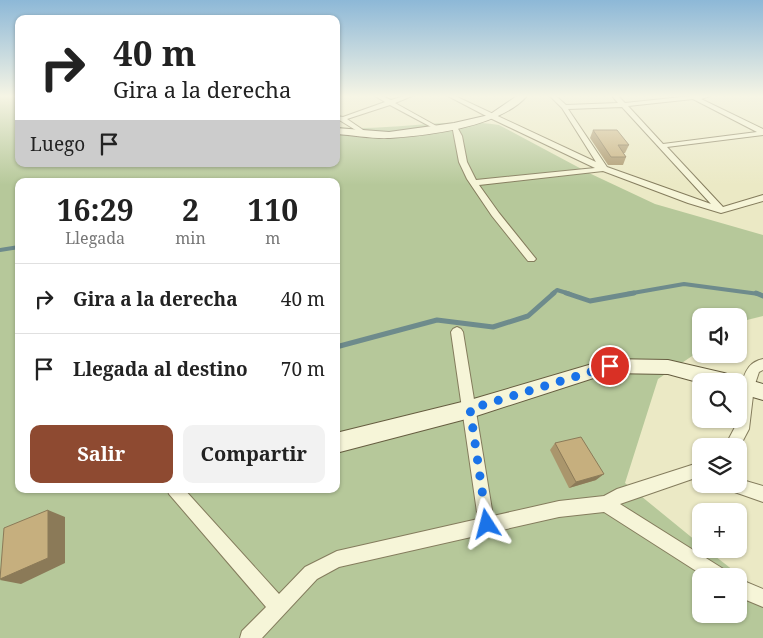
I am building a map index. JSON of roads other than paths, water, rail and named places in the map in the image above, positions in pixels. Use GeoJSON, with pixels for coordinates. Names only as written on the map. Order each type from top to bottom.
{"type":"FeatureCollection","features":[{"type":"Feature","properties":{"kind":"street"},"geometry":{"type":"LineString","coordinates":[[353,126],[367,135]]}},
{"type":"Feature","properties":{"kind":"street"},"geometry":{"type":"LineString","coordinates":[[433,126],[437,128]]}},
{"type":"Feature","properties":{"kind":"street"},"geometry":{"type":"LineString","coordinates":[[340,132],[367,135],[389,135],[454,126],[459,133],[464,165],[531,259]]}},
{"type":"Feature","properties":{"kind":"street"},"geometry":{"type":"LineString","coordinates":[[509,126],[604,169],[721,210],[763,198]]}},
{"type":"Feature","properties":{"kind":"street"},"geometry":{"type":"LineString","coordinates":[[576,126],[604,169]]}},
{"type":"Feature","properties":{"kind":"street"},"geometry":{"type":"LineString","coordinates":[[643,126],[721,210]]}},
{"type":"Feature","properties":{"kind":"street"},"geometry":{"type":"LineString","coordinates":[[749,126],[763,133]]}},
{"type":"Feature","properties":{"kind":"street"},"geometry":{"type":"LineString","coordinates":[[661,146],[763,133]]}},
{"type":"Feature","properties":{"kind":"street"},"geometry":{"type":"LineString","coordinates":[[475,183],[604,169]]}},
{"type":"Feature","properties":{"kind":"street"},"geometry":{"type":"LineString","coordinates":[[457,332],[487,524]]}},
{"type":"Feature","properties":{"kind":"street"},"geometry":{"type":"LineString","coordinates":[[737,438],[742,429],[754,369],[763,364]]}},
{"type":"Feature","properties":{"kind":"street"},"geometry":{"type":"LineString","coordinates":[[340,442],[470,409],[610,366],[668,366],[694,373]]}},
{"type":"Feature","properties":{"kind":"street"},"geometry":{"type":"LineString","coordinates":[[249,638],[311,573],[337,559],[559,509],[606,504],[617,497],[692,472]]}},
{"type":"Feature","properties":{"kind":"street"},"geometry":{"type":"LineString","coordinates":[[747,489],[763,494]]}},
{"type":"Feature","properties":{"kind":"street"},"geometry":{"type":"LineString","coordinates":[[177,493],[278,608]]}},
{"type":"Feature","properties":{"kind":"street"},"geometry":{"type":"LineString","coordinates":[[606,504],[706,568]]}},
{"type":"Feature","properties":{"kind":"street"},"geometry":{"type":"LineString","coordinates":[[747,591],[763,598]]}},
{"type":"Feature","properties":{"kind":"waterway"},"geometry":{"type":"LineString","coordinates":[[0,250],[15,248]]}},
{"type":"Feature","properties":{"kind":"waterway"},"geometry":{"type":"LineString","coordinates":[[627,294],[684,284],[758,294]]}},
{"type":"Feature","properties":{"kind":"waterway"},"geometry":{"type":"LineString","coordinates":[[552,294],[557,290],[570,294]]}},
{"type":"Feature","properties":{"kind":"waterway"},"geometry":{"type":"LineString","coordinates":[[340,346],[437,320],[493,327],[528,316],[554,293]]}},
{"type":"Feature","properties":{"kind":"waterway"},"geometry":{"type":"LineString","coordinates":[[566,293],[590,301],[634,293]]}},
{"type":"Feature","properties":{"kind":"waterway"},"geometry":{"type":"LineString","coordinates":[[758,294],[763,296]]}}]}
